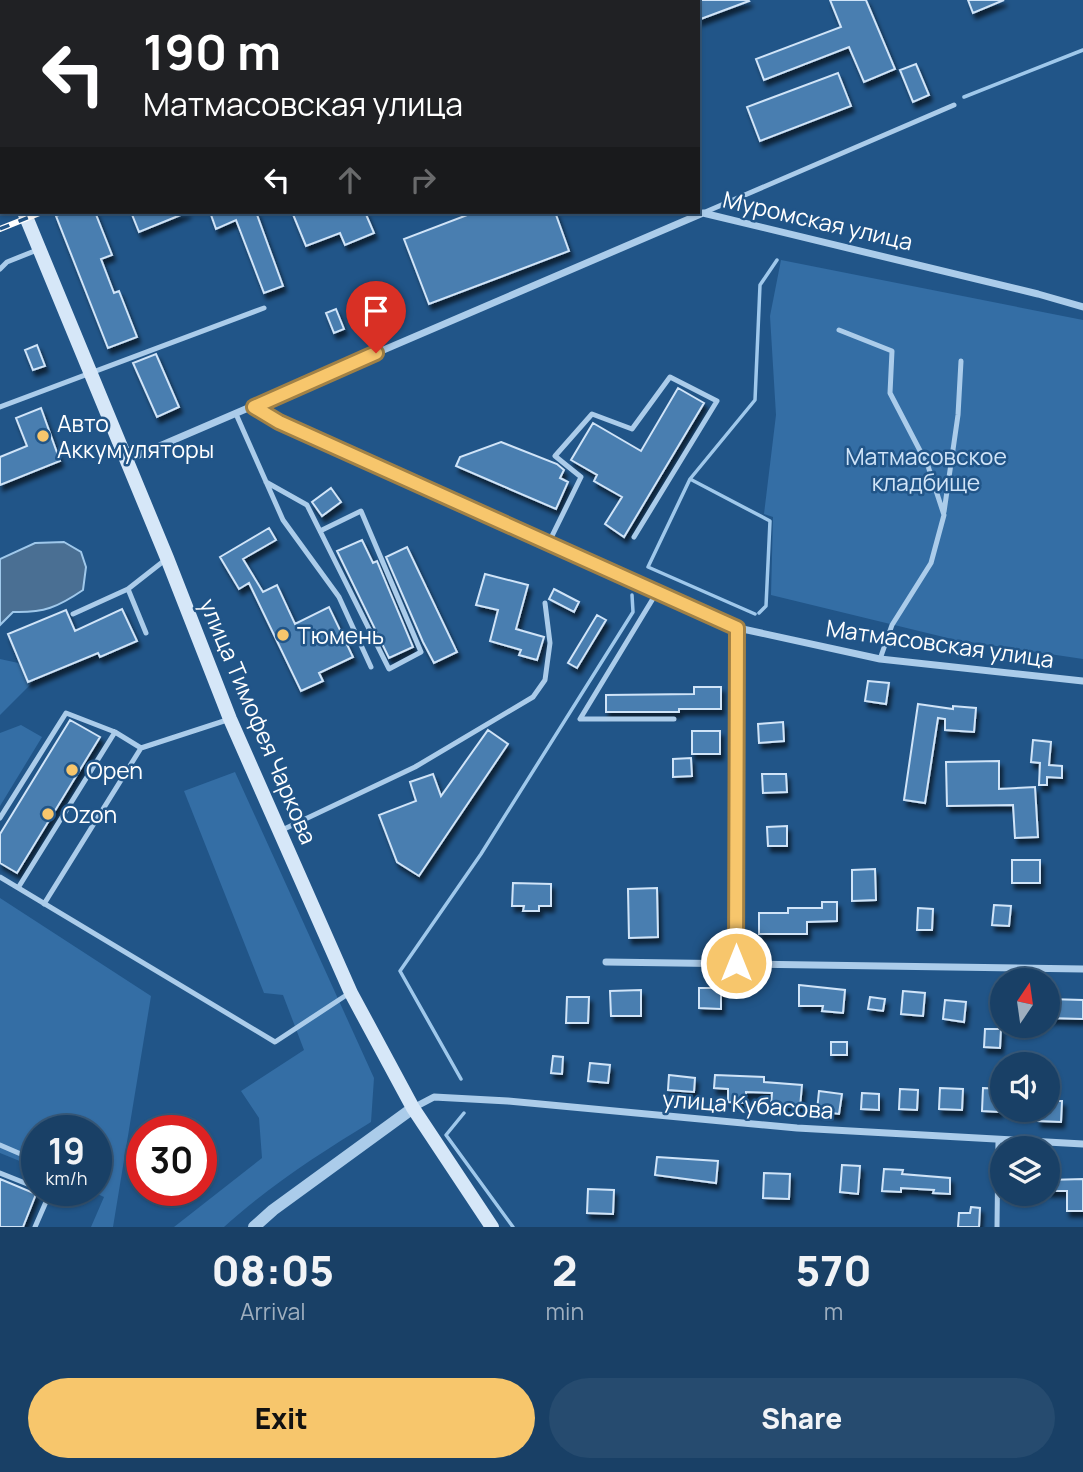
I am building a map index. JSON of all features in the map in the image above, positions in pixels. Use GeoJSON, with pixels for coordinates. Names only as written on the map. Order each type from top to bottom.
{"type":"FeatureCollection","features":[{"type":"Feature","properties":{"kind":"main road","name":"улица Тимофея Чаркова"},"geometry":{"type":"LineString","coordinates":[[25,214],[167,558],[230,719],[351,992],[413,1108],[492,1227]]}},
{"type":"Feature","properties":{"kind":"street","name":"Муромская улица"},"geometry":{"type":"LineString","coordinates":[[127,460],[703,213],[850,247],[1083,307]]}},
{"type":"Feature","properties":{"kind":"street","name":"Матмасовская улица"},"geometry":{"type":"LineString","coordinates":[[254,407],[279,422],[737,628],[880,659],[1083,681]]}},
{"type":"Feature","properties":{"kind":"street"},"geometry":{"type":"LineString","coordinates":[[736,963],[737,628]]}},
{"type":"Feature","properties":{"kind":"street"},"geometry":{"type":"LineString","coordinates":[[606,962],[1083,969]]}},
{"type":"Feature","properties":{"kind":"street","name":"улица Кубасова"},"geometry":{"type":"LineString","coordinates":[[413,1108],[434,1097],[797,1128],[990,1140]]}},
{"type":"Feature","properties":{"kind":"street"},"geometry":{"type":"LineString","coordinates":[[254,1227],[273,1210],[413,1108]]}},
{"type":"Feature","properties":{"kind":"street","name":"улица Кубасова"},"geometry":{"type":"LineString","coordinates":[[1060,1143],[1083,1144]]}},
{"type":"Feature","properties":{"kind":"lane"},"geometry":{"type":"LineString","coordinates":[[703,213],[954,105]]}},
{"type":"Feature","properties":{"kind":"lane"},"geometry":{"type":"LineString","coordinates":[[0,269],[7,262],[40,249]]}},
{"type":"Feature","properties":{"kind":"lane"},"geometry":{"type":"LineString","coordinates":[[0,407],[264,308]]}},
{"type":"Feature","properties":{"kind":"lane"},"geometry":{"type":"LineString","coordinates":[[839,330],[892,351],[890,393],[928,466],[944,515]]}},
{"type":"Feature","properties":{"kind":"lane"},"geometry":{"type":"LineString","coordinates":[[880,659],[892,625],[931,563],[944,515],[958,415],[961,361]]}},
{"type":"Feature","properties":{"kind":"lane"},"geometry":{"type":"LineString","coordinates":[[548,542],[581,477],[555,456],[592,414],[632,429],[670,377],[717,401],[634,537]]}},
{"type":"Feature","properties":{"kind":"lane"},"geometry":{"type":"LineString","coordinates":[[236,414],[283,520],[339,597],[371,667]]}},
{"type":"Feature","properties":{"kind":"lane"},"geometry":{"type":"LineString","coordinates":[[266,482],[307,505],[320,531],[389,668],[421,652],[361,511],[320,531]]}},
{"type":"Feature","properties":{"kind":"lane"},"geometry":{"type":"LineString","coordinates":[[73,614],[128,589],[167,558]]}},
{"type":"Feature","properties":{"kind":"lane"},"geometry":{"type":"LineString","coordinates":[[128,589],[146,633]]}},
{"type":"Feature","properties":{"kind":"lane"},"geometry":{"type":"LineString","coordinates":[[657,592],[580,719],[674,719]]}},
{"type":"Feature","properties":{"kind":"lane"},"geometry":{"type":"LineString","coordinates":[[280,831],[415,767],[533,697],[545,680],[551,643],[545,603]]}},
{"type":"Feature","properties":{"kind":"lane"},"geometry":{"type":"LineString","coordinates":[[0,818],[65,713],[115,732],[141,748]]}},
{"type":"Feature","properties":{"kind":"lane"},"geometry":{"type":"LineString","coordinates":[[44,904],[141,748],[230,719]]}},
{"type":"Feature","properties":{"kind":"lane"},"geometry":{"type":"LineString","coordinates":[[18,888],[115,732]]}},
{"type":"Feature","properties":{"kind":"lane"},"geometry":{"type":"LineString","coordinates":[[0,877],[275,1042],[351,992]]}},
{"type":"Feature","properties":{"kind":"lane"},"geometry":{"type":"LineString","coordinates":[[0,1145],[21,1154]]}},
{"type":"Feature","properties":{"kind":"lane"},"geometry":{"type":"LineString","coordinates":[[0,1173],[21,1181]]}},
{"type":"Feature","properties":{"kind":"lane"},"geometry":{"type":"LineString","coordinates":[[36,1227],[45,1206]]}},
{"type":"Feature","properties":{"kind":"lane"},"geometry":{"type":"LineString","coordinates":[[997,1206],[997,1227]]}},
{"type":"Feature","properties":{"kind":"green space","name":"Матмасовское кладбище"},"geometry":{"type":"Polygon","coordinates":[[[781,260],[1083,320],[1083,659],[956,640],[771,595],[773,517],[764,514],[776,415],[770,316],[781,260]]]}},
{"type":"Feature","properties":{"kind":"green space"},"geometry":{"type":"Polygon","coordinates":[[[0,659],[46,669],[0,715],[0,659]]]}},
{"type":"Feature","properties":{"kind":"green space"},"geometry":{"type":"Polygon","coordinates":[[[21,725],[42,737],[0,806],[0,733],[21,725]]]}},
{"type":"Feature","properties":{"kind":"green space"},"geometry":{"type":"Polygon","coordinates":[[[235,772],[374,1078],[371,1122],[295,1171],[224,1227],[174,1227],[201,1206],[217,1206],[217,1193],[262,1158],[259,1118],[241,1091],[304,1050],[283,995],[264,993],[184,791],[235,772]]]}},
{"type":"Feature","properties":{"kind":"green space"},"geometry":{"type":"Polygon","coordinates":[[[0,898],[151,996],[131,1115],[126,1115],[126,1148],[113,1227],[91,1227],[100,1206],[112,1206],[112,1115],[21,1115],[21,1162],[0,1153],[0,898]]]}},
{"type":"Feature","properties":{"kind":"shaded area"},"geometry":{"type":"Polygon","coordinates":[[[64,542],[81,552],[86,567],[83,590],[50,608],[13,612],[0,625],[0,559],[35,543],[64,542]]]}},
{"type":"Feature","properties":{"kind":"building"},"geometry":{"type":"Polygon","coordinates":[[[700,0],[749,1],[700,19],[700,0]]]}},
{"type":"Feature","properties":{"kind":"building"},"geometry":{"type":"Polygon","coordinates":[[[830,0],[866,0],[895,69],[864,82],[849,47],[764,80],[756,59],[841,27],[830,0]]]}},
{"type":"Feature","properties":{"kind":"building"},"geometry":{"type":"Polygon","coordinates":[[[968,0],[1004,0],[973,13],[968,0]]]}},
{"type":"Feature","properties":{"kind":"building"},"geometry":{"type":"Polygon","coordinates":[[[916,64],[929,95],[913,102],[900,70],[916,64]]]}},
{"type":"Feature","properties":{"kind":"building"},"geometry":{"type":"Polygon","coordinates":[[[838,73],[851,106],[760,141],[747,107],[838,73]]]}},
{"type":"Feature","properties":{"kind":"building"},"geometry":{"type":"Polygon","coordinates":[[[96,214],[112,255],[101,259],[114,293],[119,291],[137,337],[108,348],[56,216],[96,214]]]}},
{"type":"Feature","properties":{"kind":"building"},"geometry":{"type":"Polygon","coordinates":[[[132,214],[183,214],[139,232],[132,214]]]}},
{"type":"Feature","properties":{"kind":"building"},"geometry":{"type":"Polygon","coordinates":[[[211,214],[257,214],[283,286],[264,293],[236,220],[216,229],[211,214]]]}},
{"type":"Feature","properties":{"kind":"building"},"geometry":{"type":"Polygon","coordinates":[[[293,214],[366,214],[374,233],[345,245],[340,233],[306,246],[293,214]]]}},
{"type":"Feature","properties":{"kind":"building"},"geometry":{"type":"Polygon","coordinates":[[[470,214],[556,214],[569,251],[429,304],[404,239],[470,214]]]}},
{"type":"Feature","properties":{"kind":"building"},"geometry":{"type":"Polygon","coordinates":[[[336,309],[344,329],[334,333],[326,313],[336,309]]]}},
{"type":"Feature","properties":{"kind":"building"},"geometry":{"type":"Polygon","coordinates":[[[37,345],[45,366],[33,370],[25,350],[37,345]]]}},
{"type":"Feature","properties":{"kind":"building"},"geometry":{"type":"Polygon","coordinates":[[[156,354],[179,407],[157,417],[133,363],[156,354]]]}},
{"type":"Feature","properties":{"kind":"building"},"geometry":{"type":"Polygon","coordinates":[[[678,388],[704,403],[624,537],[605,524],[622,497],[594,481],[597,475],[571,460],[593,423],[641,451],[678,388]]]}},
{"type":"Feature","properties":{"kind":"building"},"geometry":{"type":"Polygon","coordinates":[[[41,408],[60,461],[0,485],[0,457],[27,446],[16,418],[41,408]]]}},
{"type":"Feature","properties":{"kind":"building"},"geometry":{"type":"Polygon","coordinates":[[[501,442],[557,464],[564,470],[560,478],[568,482],[556,509],[456,466],[460,457],[501,442]]]}},
{"type":"Feature","properties":{"kind":"building"},"geometry":{"type":"Polygon","coordinates":[[[331,488],[341,502],[322,516],[312,502],[331,488]]]}},
{"type":"Feature","properties":{"kind":"building"},"geometry":{"type":"Polygon","coordinates":[[[269,528],[276,540],[243,559],[263,592],[277,585],[295,624],[329,607],[353,657],[319,673],[323,681],[301,691],[249,583],[239,589],[220,557],[269,528]]]}},
{"type":"Feature","properties":{"kind":"building"},"geometry":{"type":"Polygon","coordinates":[[[362,540],[373,563],[377,561],[413,647],[389,658],[337,551],[362,540]]]}},
{"type":"Feature","properties":{"kind":"building"},"geometry":{"type":"Polygon","coordinates":[[[407,547],[457,652],[434,663],[386,557],[407,547]]]}},
{"type":"Feature","properties":{"kind":"building"},"geometry":{"type":"Polygon","coordinates":[[[485,574],[528,585],[516,629],[544,637],[537,660],[519,655],[521,650],[490,641],[498,610],[476,605],[485,574]]]}},
{"type":"Feature","properties":{"kind":"building"},"geometry":{"type":"Polygon","coordinates":[[[554,589],[579,602],[574,612],[549,599],[554,589]]]}},
{"type":"Feature","properties":{"kind":"building"},"geometry":{"type":"Polygon","coordinates":[[[122,609],[137,641],[100,657],[98,653],[28,682],[8,634],[66,610],[75,631],[122,609]]]}},
{"type":"Feature","properties":{"kind":"building"},"geometry":{"type":"Polygon","coordinates":[[[597,615],[606,620],[577,668],[568,663],[597,615]]]}},
{"type":"Feature","properties":{"kind":"building"},"geometry":{"type":"Polygon","coordinates":[[[868,681],[889,683],[886,704],[865,701],[868,681]]]}},
{"type":"Feature","properties":{"kind":"building"},"geometry":{"type":"Polygon","coordinates":[[[694,687],[721,687],[721,709],[606,712],[606,695],[694,694],[694,687]]]}},
{"type":"Feature","properties":{"kind":"building"},"geometry":{"type":"Polygon","coordinates":[[[918,704],[953,709],[953,706],[976,708],[974,732],[945,730],[945,719],[938,718],[925,803],[904,800],[918,704]]]}},
{"type":"Feature","properties":{"kind":"building"},"geometry":{"type":"Polygon","coordinates":[[[70,720],[100,737],[17,873],[0,863],[0,834],[70,720]]]}},
{"type":"Feature","properties":{"kind":"building"},"geometry":{"type":"Polygon","coordinates":[[[783,722],[784,741],[759,743],[758,724],[783,722]]]}},
{"type":"Feature","properties":{"kind":"building"},"geometry":{"type":"Polygon","coordinates":[[[488,730],[508,744],[419,876],[397,862],[379,815],[416,801],[410,782],[433,774],[441,796],[488,730]]]}},
{"type":"Feature","properties":{"kind":"building"},"geometry":{"type":"Polygon","coordinates":[[[692,731],[720,731],[720,754],[692,754],[692,731]]]}},
{"type":"Feature","properties":{"kind":"building"},"geometry":{"type":"Polygon","coordinates":[[[1033,740],[1051,742],[1049,765],[1062,766],[1062,778],[1047,777],[1047,785],[1039,785],[1040,763],[1031,762],[1033,740]]]}},
{"type":"Feature","properties":{"kind":"building"},"geometry":{"type":"Polygon","coordinates":[[[691,758],[692,776],[673,777],[673,759],[691,758]]]}},
{"type":"Feature","properties":{"kind":"building"},"geometry":{"type":"Polygon","coordinates":[[[999,761],[999,789],[1035,787],[1038,837],[1015,838],[1013,805],[947,806],[946,762],[999,761]]]}},
{"type":"Feature","properties":{"kind":"building"},"geometry":{"type":"Polygon","coordinates":[[[762,774],[786,774],[787,792],[763,793],[762,774]]]}},
{"type":"Feature","properties":{"kind":"building"},"geometry":{"type":"Polygon","coordinates":[[[787,826],[787,846],[768,846],[767,827],[787,826]]]}},
{"type":"Feature","properties":{"kind":"building"},"geometry":{"type":"Polygon","coordinates":[[[1012,860],[1040,860],[1040,883],[1012,883],[1012,860]]]}},
{"type":"Feature","properties":{"kind":"building"},"geometry":{"type":"Polygon","coordinates":[[[875,869],[876,900],[852,901],[852,870],[875,869]]]}},
{"type":"Feature","properties":{"kind":"building"},"geometry":{"type":"Polygon","coordinates":[[[513,883],[551,884],[551,906],[539,906],[539,911],[523,911],[524,906],[512,906],[513,883]]]}},
{"type":"Feature","properties":{"kind":"building"},"geometry":{"type":"Polygon","coordinates":[[[657,888],[658,937],[629,938],[628,889],[657,888]]]}},
{"type":"Feature","properties":{"kind":"building"},"geometry":{"type":"Polygon","coordinates":[[[822,902],[837,902],[837,921],[807,922],[807,934],[759,934],[759,913],[788,913],[788,908],[822,908],[822,902]]]}},
{"type":"Feature","properties":{"kind":"building"},"geometry":{"type":"Polygon","coordinates":[[[994,905],[1011,906],[1009,926],[992,925],[994,905]]]}},
{"type":"Feature","properties":{"kind":"building"},"geometry":{"type":"Polygon","coordinates":[[[918,908],[933,909],[932,930],[917,930],[918,908]]]}},
{"type":"Feature","properties":{"kind":"building"},"geometry":{"type":"Polygon","coordinates":[[[799,985],[845,990],[843,1013],[822,1011],[823,1006],[799,1006],[799,985]]]}},
{"type":"Feature","properties":{"kind":"building"},"geometry":{"type":"Polygon","coordinates":[[[699,988],[721,988],[721,1009],[699,1008],[699,988]]]}},
{"type":"Feature","properties":{"kind":"building"},"geometry":{"type":"Polygon","coordinates":[[[641,990],[641,1016],[611,1016],[610,991],[641,990]]]}},
{"type":"Feature","properties":{"kind":"building"},"geometry":{"type":"Polygon","coordinates":[[[903,991],[925,993],[923,1016],[901,1014],[903,991]]]}},
{"type":"Feature","properties":{"kind":"building"},"geometry":{"type":"Polygon","coordinates":[[[567,997],[589,997],[588,1023],[566,1023],[567,997]]]}},
{"type":"Feature","properties":{"kind":"building"},"geometry":{"type":"Polygon","coordinates":[[[870,997],[885,999],[883,1011],[868,1009],[870,997]]]}},
{"type":"Feature","properties":{"kind":"building"},"geometry":{"type":"Polygon","coordinates":[[[1060,999],[1083,1000],[1083,1019],[1060,1018],[1060,999]]]}},
{"type":"Feature","properties":{"kind":"building"},"geometry":{"type":"Polygon","coordinates":[[[945,1000],[966,1002],[964,1022],[943,1019],[945,1000]]]}},
{"type":"Feature","properties":{"kind":"building"},"geometry":{"type":"Polygon","coordinates":[[[985,1029],[990,1029],[990,1038],[1001,1038],[1000,1048],[984,1047],[985,1029]]]}},
{"type":"Feature","properties":{"kind":"building"},"geometry":{"type":"Polygon","coordinates":[[[831,1042],[847,1042],[847,1055],[831,1055],[831,1042]]]}},
{"type":"Feature","properties":{"kind":"building"},"geometry":{"type":"Polygon","coordinates":[[[553,1056],[563,1057],[562,1074],[551,1073],[553,1056]]]}},
{"type":"Feature","properties":{"kind":"building"},"geometry":{"type":"Polygon","coordinates":[[[590,1063],[610,1065],[608,1083],[588,1081],[590,1063]]]}},
{"type":"Feature","properties":{"kind":"building"},"geometry":{"type":"Polygon","coordinates":[[[669,1075],[695,1078],[694,1092],[668,1090],[669,1075]]]}},
{"type":"Feature","properties":{"kind":"building"},"geometry":{"type":"Polygon","coordinates":[[[715,1075],[764,1077],[764,1082],[802,1085],[800,1107],[771,1105],[772,1093],[746,1092],[746,1103],[728,1102],[728,1089],[714,1088],[715,1075]]]}},
{"type":"Feature","properties":{"kind":"building"},"geometry":{"type":"Polygon","coordinates":[[[940,1088],[963,1089],[962,1110],[939,1109],[940,1088]]]}},
{"type":"Feature","properties":{"kind":"building"},"geometry":{"type":"Polygon","coordinates":[[[983,1088],[990,1088],[990,1111],[982,1111],[983,1088]]]}},
{"type":"Feature","properties":{"kind":"building"},"geometry":{"type":"Polygon","coordinates":[[[900,1089],[918,1090],[917,1110],[899,1109],[900,1089]]]}},
{"type":"Feature","properties":{"kind":"building"},"geometry":{"type":"Polygon","coordinates":[[[819,1091],[842,1094],[839,1114],[817,1111],[819,1091]]]}},
{"type":"Feature","properties":{"kind":"building"},"geometry":{"type":"Polygon","coordinates":[[[862,1093],[879,1094],[879,1110],[861,1109],[862,1093]]]}},
{"type":"Feature","properties":{"kind":"building"},"geometry":{"type":"Polygon","coordinates":[[[1060,1101],[1062,1101],[1061,1122],[1060,1101]]]}},
{"type":"Feature","properties":{"kind":"building"},"geometry":{"type":"Polygon","coordinates":[[[657,1157],[718,1161],[716,1183],[655,1175],[657,1157]]]}},
{"type":"Feature","properties":{"kind":"building"},"geometry":{"type":"Polygon","coordinates":[[[842,1165],[860,1166],[858,1194],[840,1192],[842,1165]]]}},
{"type":"Feature","properties":{"kind":"building"},"geometry":{"type":"Polygon","coordinates":[[[884,1169],[903,1170],[902,1174],[950,1178],[950,1194],[901,1188],[901,1192],[882,1191],[884,1169]]]}},
{"type":"Feature","properties":{"kind":"building"},"geometry":{"type":"Polygon","coordinates":[[[764,1173],[790,1174],[789,1199],[763,1198],[764,1173]]]}},
{"type":"Feature","properties":{"kind":"building"},"geometry":{"type":"Polygon","coordinates":[[[0,1179],[21,1188],[21,1206],[31,1206],[23,1227],[0,1227],[0,1179]]]}},
{"type":"Feature","properties":{"kind":"building"},"geometry":{"type":"Polygon","coordinates":[[[1083,1179],[1083,1211],[1067,1211],[1067,1191],[1060,1191],[1060,1180],[1083,1179]]]}},
{"type":"Feature","properties":{"kind":"building"},"geometry":{"type":"Polygon","coordinates":[[[588,1189],[614,1190],[613,1214],[587,1213],[588,1189]]]}},
{"type":"Feature","properties":{"kind":"building"},"geometry":{"type":"Polygon","coordinates":[[[971,1207],[980,1208],[979,1227],[958,1227],[959,1213],[970,1213],[971,1207]]]}},
{"type":"Feature","properties":{"kind":"waterway"},"geometry":{"type":"LineString","coordinates":[[964,97],[1083,50]]}},
{"type":"Feature","properties":{"kind":"waterway"},"geometry":{"type":"LineString","coordinates":[[755,614],[648,567],[690,479],[755,400],[760,285],[777,260]]}},
{"type":"Feature","properties":{"kind":"waterway"},"geometry":{"type":"LineString","coordinates":[[690,479],[770,521],[766,606],[759,613]]}},
{"type":"Feature","properties":{"kind":"waterway"},"geometry":{"type":"LineString","coordinates":[[461,1079],[400,971],[481,854],[633,612],[632,595]]}},
{"type":"Feature","properties":{"kind":"waterway"},"geometry":{"type":"LineString","coordinates":[[464,1113],[446,1135],[513,1227]]}},
{"type":"Feature","properties":{"kind":"railway"},"geometry":{"type":"LineString","coordinates":[[0,229],[37,214]]}},
{"type":"Feature","properties":{"kind":"place","name":"Авто Аккумуляторы"},"geometry":{"type":"Point","coordinates":[43,436]}},
{"type":"Feature","properties":{"kind":"place","name":"Тюмень"},"geometry":{"type":"Point","coordinates":[283,635]}},
{"type":"Feature","properties":{"kind":"place","name":"Open"},"geometry":{"type":"Point","coordinates":[72,770]}},
{"type":"Feature","properties":{"kind":"place","name":"Ozon"},"geometry":{"type":"Point","coordinates":[48,814]}},
{"type":"Feature","properties":{"kind":"route"},"geometry":{"type":"LineString","coordinates":[[376,353],[254,407],[279,422],[737,628],[736,963]]}}]}
